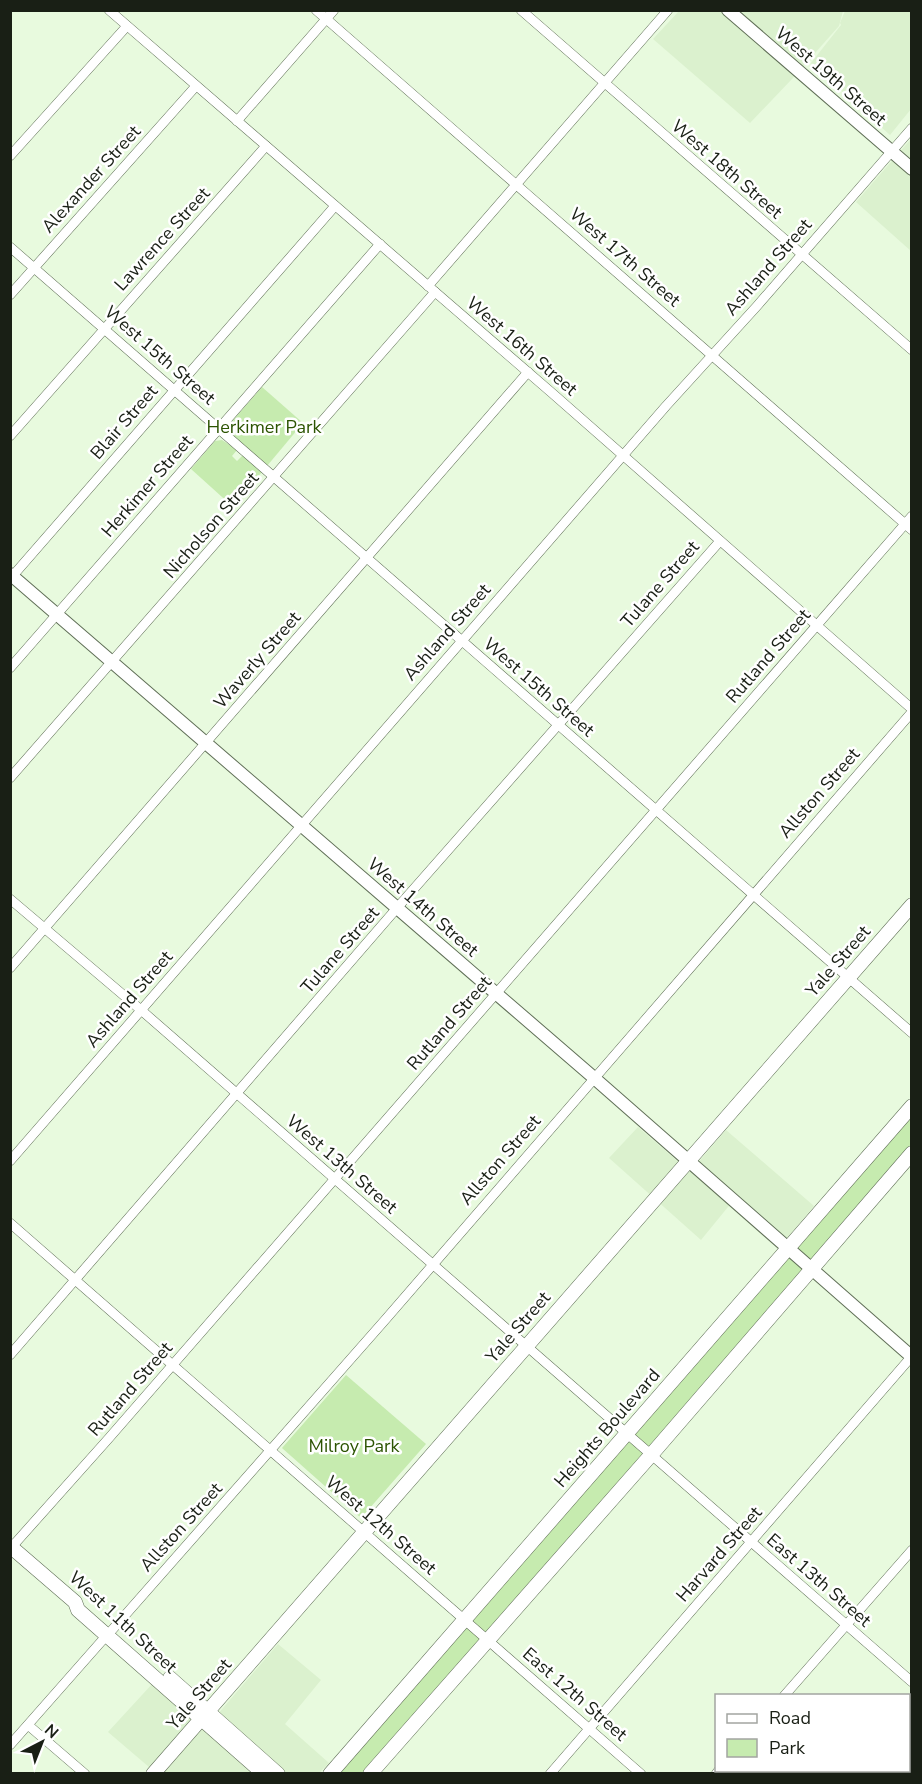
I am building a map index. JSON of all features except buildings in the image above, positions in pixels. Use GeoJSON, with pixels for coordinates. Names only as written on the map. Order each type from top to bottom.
{"type":"FeatureCollection","features":[{"type":"Feature","properties":{"kind":"main road","name":"Yale Street"},"geometry":{"type":"LineString","coordinates":[[153,1773],[912,905]]}},
{"type":"Feature","properties":{"kind":"main road","name":"Heights Boulevard"},"geometry":{"type":"LineString","coordinates":[[330,1773],[912,1106]]}},
{"type":"Feature","properties":{"kind":"main road"},"geometry":{"type":"LineString","coordinates":[[370,1773],[651,1455],[912,1154]]}},
{"type":"Feature","properties":{"kind":"main road","name":"West 11th Street"},"geometry":{"type":"LineString","coordinates":[[11,1547],[75,1602],[78,1610],[160,1669],[264,1773]]}},
{"type":"Feature","properties":{"kind":"main road","name":"West 11th Street"},"geometry":{"type":"LineString","coordinates":[[110,1632],[205,1715],[278,1773]]}},
{"type":"Feature","properties":{"kind":"street","name":"West 16th Street"},"geometry":{"type":"LineString","coordinates":[[109,10],[528,372],[912,710]]}},
{"type":"Feature","properties":{"kind":"street","name":"West 17th Street"},"geometry":{"type":"LineString","coordinates":[[316,10],[712,355],[909,523]]}},
{"type":"Feature","properties":{"kind":"street"},"geometry":{"type":"LineString","coordinates":[[237,122],[334,10]]}},
{"type":"Feature","properties":{"kind":"street","name":"West 18th Street"},"geometry":{"type":"LineString","coordinates":[[521,10],[912,351]]}},
{"type":"Feature","properties":{"kind":"street","name":"Nicholson Street"},"geometry":{"type":"LineString","coordinates":[[10,778],[274,477],[432,289],[516,184],[668,10]]}},
{"type":"Feature","properties":{"kind":"street","name":"West 19th Street"},"geometry":{"type":"LineString","coordinates":[[728,10],[912,169]]}},
{"type":"Feature","properties":{"kind":"street"},"geometry":{"type":"LineString","coordinates":[[10,156],[127,26]]}},
{"type":"Feature","properties":{"kind":"street","name":"Alexander Street"},"geometry":{"type":"LineString","coordinates":[[10,295],[196,86]]}},
{"type":"Feature","properties":{"kind":"street","name":"Ashland Street"},"geometry":{"type":"LineString","coordinates":[[10,1161],[912,128]]}},
{"type":"Feature","properties":{"kind":"street","name":"Lawrence Street"},"geometry":{"type":"LineString","coordinates":[[10,436],[266,146]]}},
{"type":"Feature","properties":{"kind":"street","name":"Blair Street"},"geometry":{"type":"LineString","coordinates":[[11,577],[335,206]]}},
{"type":"Feature","properties":{"kind":"street","name":"Herkimer Street"},"geometry":{"type":"LineString","coordinates":[[10,668],[380,244]]}},
{"type":"Feature","properties":{"kind":"street","name":"West 15th Street"},"geometry":{"type":"LineString","coordinates":[[10,247],[912,1033]]}},
{"type":"Feature","properties":{"kind":"street","name":"Waverly Street"},"geometry":{"type":"LineString","coordinates":[[10,968],[528,372]]}},
{"type":"Feature","properties":{"kind":"street","name":"Rutland Street"},"geometry":{"type":"LineString","coordinates":[[11,1547],[173,1365],[816,626],[909,523]]}},
{"type":"Feature","properties":{"kind":"street","name":"Tulane Street"},"geometry":{"type":"LineString","coordinates":[[10,1355],[397,908],[720,541]]}},
{"type":"Feature","properties":{"kind":"street","name":"West 14th Street"},"geometry":{"type":"LineString","coordinates":[[11,577],[58,614],[593,1077],[912,1357]]}},
{"type":"Feature","properties":{"kind":"street","name":"Allston Street"},"geometry":{"type":"LineString","coordinates":[[10,1745],[271,1450],[912,710]]}},
{"type":"Feature","properties":{"kind":"street","name":"West 13th Street"},"geometry":{"type":"LineString","coordinates":[[10,899],[141,1010],[651,1455]]}},
{"type":"Feature","properties":{"kind":"street","name":"West 12th Street"},"geometry":{"type":"LineString","coordinates":[[10,1223],[487,1640]]}},
{"type":"Feature","properties":{"kind":"street","name":"Harvard Street"},"geometry":{"type":"LineString","coordinates":[[550,1773],[912,1357]]}},
{"type":"Feature","properties":{"kind":"street","name":"East 13th Street"},"geometry":{"type":"LineString","coordinates":[[651,1455],[912,1682]]}},
{"type":"Feature","properties":{"kind":"street"},"geometry":{"type":"LineString","coordinates":[[785,1694],[912,1550]]}},
{"type":"Feature","properties":{"kind":"street","name":"East 12th Street"},"geometry":{"type":"LineString","coordinates":[[487,1640],[641,1773]]}},
{"type":"Feature","properties":{"kind":"street"},"geometry":{"type":"LineString","coordinates":[[28,1725],[85,1773]]}},
{"type":"Feature","properties":{"kind":"shaded area"},"geometry":{"type":"Polygon","coordinates":[[[679,11],[843,11],[839,26],[750,123],[653,39],[679,11]]]}},
{"type":"Feature","properties":{"kind":"shaded area"},"geometry":{"type":"Polygon","coordinates":[[[845,11],[911,11],[911,109],[890,135],[811,63],[841,25],[845,11]]]}},
{"type":"Feature","properties":{"kind":"shaded area"},"geometry":{"type":"Polygon","coordinates":[[[911,139],[911,251],[856,202],[911,139]]]}},
{"type":"Feature","properties":{"kind":"shaded area"},"geometry":{"type":"Polygon","coordinates":[[[638,1127],[690,1172],[726,1130],[814,1206],[786,1239],[737,1196],[701,1240],[609,1158],[638,1127]]]}},
{"type":"Feature","properties":{"kind":"shaded area"},"geometry":{"type":"Polygon","coordinates":[[[278,1644],[321,1680],[285,1724],[329,1763],[319,1773],[156,1773],[108,1732],[153,1683],[205,1729],[278,1644]]]}},
{"type":"Feature","properties":{"kind":"green space","name":"Herkimer Park"},"geometry":{"type":"Polygon","coordinates":[[[262,387],[303,423],[267,466],[232,435],[228,426],[262,387]]]}},
{"type":"Feature","properties":{"kind":"green space"},"geometry":{"type":"Polygon","coordinates":[[[222,440],[237,450],[232,456],[237,461],[243,455],[262,472],[232,506],[191,469],[215,441],[222,440]]]}},
{"type":"Feature","properties":{"kind":"green space"},"geometry":{"type":"Polygon","coordinates":[[[911,1114],[911,1146],[364,1773],[337,1774],[911,1114]]]}},
{"type":"Feature","properties":{"kind":"green space","name":"Milroy Park"},"geometry":{"type":"Polygon","coordinates":[[[346,1375],[426,1444],[361,1518],[282,1448],[346,1375]]]}}]}
